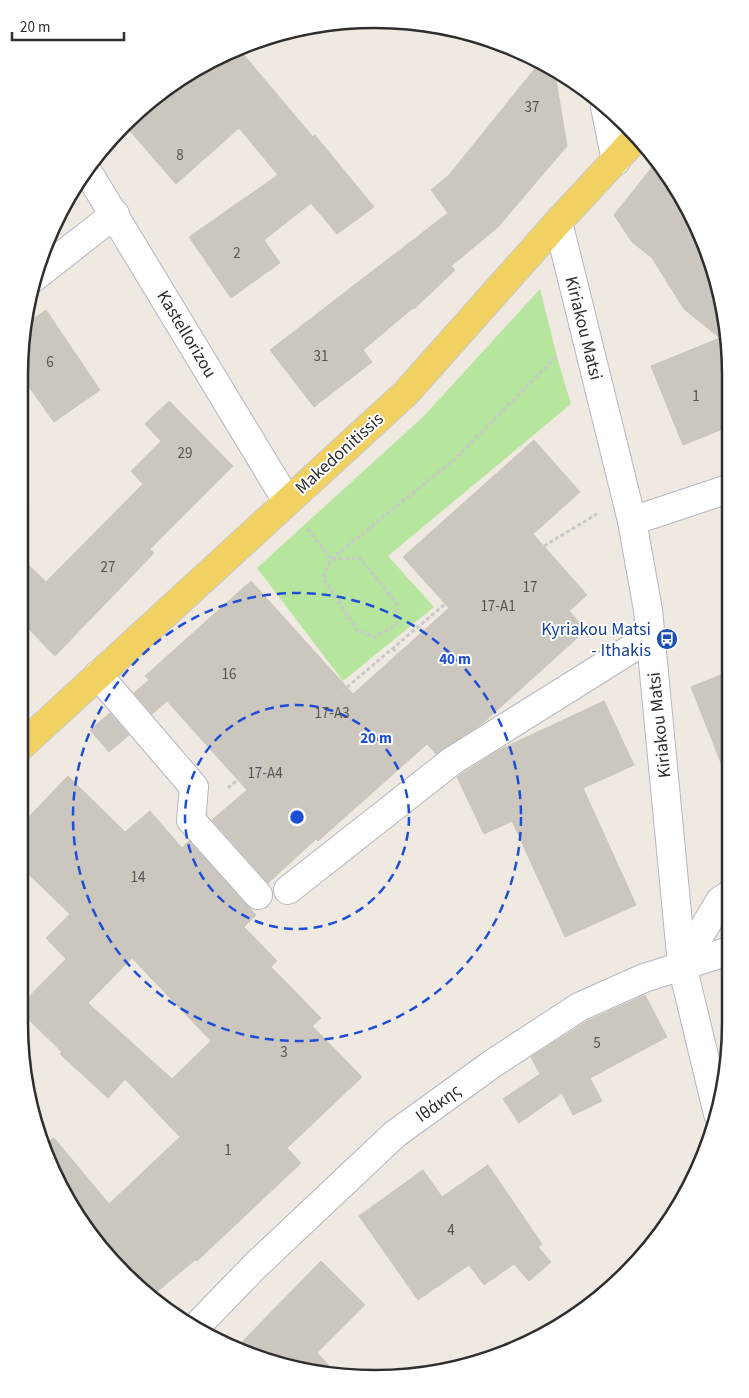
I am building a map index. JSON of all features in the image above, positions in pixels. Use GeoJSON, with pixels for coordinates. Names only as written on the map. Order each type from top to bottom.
{"type":"FeatureCollection","features":[{"type":"Feature","properties":{"kind":"main road","name":"Makedonitissis"},"geometry":{"type":"LineString","coordinates":[[28,740],[406,393],[558,222],[632,143]]}},
{"type":"Feature","properties":{"kind":"street"},"geometry":{"type":"LineString","coordinates":[[607,118],[616,161]]}},
{"type":"Feature","properties":{"kind":"street","name":"Kastellorizou"},"geometry":{"type":"LineString","coordinates":[[90,176],[287,501]]}},
{"type":"Feature","properties":{"kind":"street"},"geometry":{"type":"LineString","coordinates":[[44,270],[115,214]]}},
{"type":"Feature","properties":{"kind":"street","name":"Kiriakou Matsi"},"geometry":{"type":"LineString","coordinates":[[558,222],[629,509],[648,610],[682,965],[714,1096]]}},
{"type":"Feature","properties":{"kind":"street"},"geometry":{"type":"LineString","coordinates":[[629,509],[722,490]]}},
{"type":"Feature","properties":{"kind":"street"},"geometry":{"type":"LineString","coordinates":[[288,890],[452,760],[650,637]]}},
{"type":"Feature","properties":{"kind":"street"},"geometry":{"type":"LineString","coordinates":[[98,675],[194,787],[191,820],[258,895]]}},
{"type":"Feature","properties":{"kind":"street"},"geometry":{"type":"LineString","coordinates":[[682,965],[722,900]]}},
{"type":"Feature","properties":{"kind":"street","name":"Ιθάκης"},"geometry":{"type":"LineString","coordinates":[[200,1323],[255,1266],[395,1134],[492,1064],[579,1007],[644,978],[722,953]]}},
{"type":"Feature","properties":{"kind":"path"},"geometry":{"type":"LineString","coordinates":[[331,559],[360,558],[398,604],[396,625],[374,637],[357,630],[323,578],[331,559],[455,459],[585,329]]}},
{"type":"Feature","properties":{"kind":"path"},"geometry":{"type":"LineString","coordinates":[[287,501],[331,559]]}},
{"type":"Feature","properties":{"kind":"path"},"geometry":{"type":"LineString","coordinates":[[544,546],[629,509]]}},
{"type":"Feature","properties":{"kind":"path"},"geometry":{"type":"LineString","coordinates":[[191,820],[445,604]]}},
{"type":"Feature","properties":{"kind":"path"},"geometry":{"type":"LineString","coordinates":[[393,648],[398,655]]}},
{"type":"Feature","properties":{"kind":"path"},"geometry":{"type":"LineString","coordinates":[[325,706],[332,713]]}},
{"type":"Feature","properties":{"kind":"path"},"geometry":{"type":"LineString","coordinates":[[257,764],[265,773]]}},
{"type":"Feature","properties":{"kind":"green space"},"geometry":{"type":"Polygon","coordinates":[[[540,289],[571,404],[388,556],[434,607],[343,681],[257,568],[424,416],[540,289]]]}},
{"type":"Feature","properties":{"kind":"building"},"geometry":{"type":"Polygon","coordinates":[[[243,54],[313,137],[315,135],[374,207],[337,234],[311,203],[264,240],[280,263],[231,298],[189,237],[278,175],[239,128],[176,184],[129,129],[163,99],[182,86],[221,63],[243,54]]]}},
{"type":"Feature","properties":{"kind":"building"},"geometry":{"type":"Polygon","coordinates":[[[536,67],[556,79],[567,146],[498,227],[451,266],[455,270],[414,309],[363,350],[372,362],[314,407],[270,350],[448,213],[431,190],[449,175],[536,67]]]}},
{"type":"Feature","properties":{"kind":"building"},"geometry":{"type":"Polygon","coordinates":[[[652,167],[675,201],[695,242],[710,285],[720,338],[684,309],[652,258],[632,242],[614,215],[652,167]]]}},
{"type":"Feature","properties":{"kind":"building"},"geometry":{"type":"Polygon","coordinates":[[[46,310],[100,390],[54,422],[28,386],[28,352],[32,320],[46,310]]]}},
{"type":"Feature","properties":{"kind":"building"},"geometry":{"type":"Polygon","coordinates":[[[720,338],[722,429],[683,445],[651,366],[720,338]]]}},
{"type":"Feature","properties":{"kind":"building"},"geometry":{"type":"Polygon","coordinates":[[[169,401],[233,466],[150,549],[154,553],[55,656],[28,628],[28,565],[46,582],[143,484],[131,471],[161,441],[145,424],[169,401]]]}},
{"type":"Feature","properties":{"kind":"building"},"geometry":{"type":"Polygon","coordinates":[[[534,440],[580,492],[533,534],[587,595],[569,611],[586,630],[483,723],[436,754],[427,744],[318,841],[316,839],[268,883],[212,820],[247,790],[167,701],[152,714],[134,693],[149,680],[145,676],[251,581],[353,694],[449,608],[403,557],[534,440]]]}},
{"type":"Feature","properties":{"kind":"building"},"geometry":{"type":"Polygon","coordinates":[[[722,674],[722,765],[691,687],[722,674]]]}},
{"type":"Feature","properties":{"kind":"building"},"geometry":{"type":"Polygon","coordinates":[[[604,701],[634,765],[583,788],[636,905],[565,937],[512,821],[484,834],[457,777],[499,750],[604,701]]]}},
{"type":"Feature","properties":{"kind":"building"},"geometry":{"type":"Polygon","coordinates":[[[110,713],[129,735],[109,752],[90,730],[110,713]]]}},
{"type":"Feature","properties":{"kind":"building"},"geometry":{"type":"Polygon","coordinates":[[[68,776],[125,832],[150,811],[182,848],[189,841],[256,915],[244,927],[277,961],[271,967],[321,1018],[312,1026],[362,1077],[287,1148],[301,1163],[197,1261],[195,1260],[156,1293],[129,1269],[99,1235],[63,1177],[49,1142],[54,1138],[109,1204],[180,1137],[125,1079],[108,1098],[60,1054],[62,1052],[28,1019],[28,998],[66,959],[46,938],[70,914],[28,874],[28,818],[68,776]],[[132,958],[88,1003],[172,1079],[211,1041],[132,958]]]}},
{"type":"Feature","properties":{"kind":"building"},"geometry":{"type":"Polygon","coordinates":[[[645,995],[667,1037],[590,1078],[602,1101],[573,1115],[562,1093],[519,1123],[503,1099],[540,1074],[531,1057],[587,1021],[645,995]]]}},
{"type":"Feature","properties":{"kind":"building"},"geometry":{"type":"Polygon","coordinates":[[[488,1165],[542,1244],[538,1247],[551,1262],[529,1281],[514,1264],[484,1285],[469,1265],[418,1300],[359,1216],[423,1170],[442,1197],[488,1165]]]}},
{"type":"Feature","properties":{"kind":"building"},"geometry":{"type":"Polygon","coordinates":[[[321,1261],[365,1305],[317,1353],[331,1368],[285,1359],[241,1343],[321,1261]]]}},
{"type":"Feature","properties":{"kind":"place","name":"Kyriakou Matsi - Ithakis"},"geometry":{"type":"Point","coordinates":[667,639]}}]}
